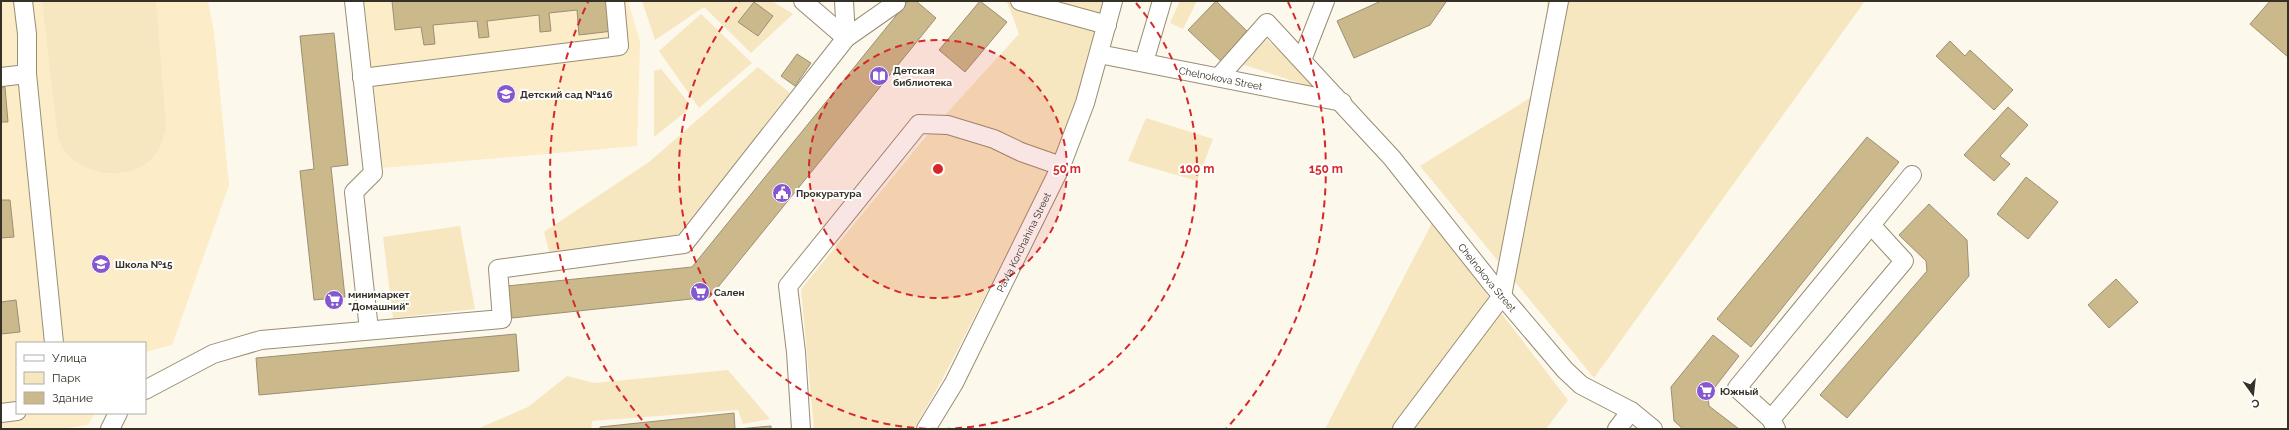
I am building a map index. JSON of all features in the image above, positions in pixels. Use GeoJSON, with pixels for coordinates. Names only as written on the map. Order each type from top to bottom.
{"type":"FeatureCollection","features":[{"type":"Feature","properties":{"kind":"street"},"geometry":{"type":"LineString","coordinates":[[23,1],[27,34],[28,74],[54,342]]}},
{"type":"Feature","properties":{"kind":"street"},"geometry":{"type":"LineString","coordinates":[[354,1],[373,173],[354,192],[369,330]]}},
{"type":"Feature","properties":{"kind":"street"},"geometry":{"type":"LineString","coordinates":[[362,78],[619,46],[615,1]]}},
{"type":"Feature","properties":{"kind":"street"},"geometry":{"type":"LineString","coordinates":[[803,1],[846,38]]}},
{"type":"Feature","properties":{"kind":"street"},"geometry":{"type":"LineString","coordinates":[[844,1],[846,38]]}},
{"type":"Feature","properties":{"kind":"street"},"geometry":{"type":"LineString","coordinates":[[1020,1],[1107,25]]}},
{"type":"Feature","properties":{"kind":"street","name":"Pavla Korchahina Street"},"geometry":{"type":"LineString","coordinates":[[926,429],[954,383],[1061,166],[1085,103],[1113,1]]}},
{"type":"Feature","properties":{"kind":"street"},"geometry":{"type":"LineString","coordinates":[[1144,62],[1162,1]]}},
{"type":"Feature","properties":{"kind":"street"},"geometry":{"type":"LineString","coordinates":[[1302,60],[1325,1]]}},
{"type":"Feature","properties":{"kind":"street"},"geometry":{"type":"LineString","coordinates":[[1402,429],[1502,296],[1559,1]]}},
{"type":"Feature","properties":{"kind":"street"},"geometry":{"type":"LineString","coordinates":[[146,389],[213,354],[261,340],[502,319],[498,269],[684,244],[846,38],[896,3]]}},
{"type":"Feature","properties":{"kind":"street","name":"Chelnokova Street"},"geometry":{"type":"LineString","coordinates":[[1219,77],[1267,23],[1342,102],[1422,194],[1502,296],[1565,370],[1580,385],[1631,411],[1653,429]]}},
{"type":"Feature","properties":{"kind":"street","name":"Chelnokova Street"},"geometry":{"type":"LineString","coordinates":[[1099,54],[1342,102]]}},
{"type":"Feature","properties":{"kind":"street"},"geometry":{"type":"LineString","coordinates":[[1,77],[28,74]]}},
{"type":"Feature","properties":{"kind":"street"},"geometry":{"type":"LineString","coordinates":[[801,429],[796,352],[788,286],[919,124],[954,127],[994,139],[1021,152],[1061,166]]}},
{"type":"Feature","properties":{"kind":"street"},"geometry":{"type":"LineString","coordinates":[[1872,226],[1904,261],[1774,424],[1736,388],[1872,226],[1912,175]]}},
{"type":"Feature","properties":{"kind":"street"},"geometry":{"type":"LineString","coordinates":[[1,413],[16,411]]}},
{"type":"Feature","properties":{"kind":"street"},"geometry":{"type":"LineString","coordinates":[[1617,429],[1631,411]]}},
{"type":"Feature","properties":{"kind":"street"},"geometry":{"type":"LineString","coordinates":[[110,429],[118,414]]}},
{"type":"Feature","properties":{"kind":"shaded area","name":"Школа №15"},"geometry":{"type":"Polygon","coordinates":[[[1,1],[208,1],[214,32],[229,185],[172,345],[146,352],[146,342],[16,342],[16,414],[94,414],[88,425],[59,429],[1,429],[1,1]]]}},
{"type":"Feature","properties":{"kind":"shaded area","name":"Детский сад №116"},"geometry":{"type":"Polygon","coordinates":[[[364,1],[628,1],[640,42],[637,146],[383,168],[364,1]]]}},
{"type":"Feature","properties":{"kind":"green space"},"geometry":{"type":"Polygon","coordinates":[[[42,1],[156,1],[166,128],[162,142],[154,156],[145,164],[123,172],[110,173],[86,168],[76,162],[64,151],[58,138],[42,1]]]}},
{"type":"Feature","properties":{"kind":"green space"},"geometry":{"type":"Polygon","coordinates":[[[642,1],[772,1],[793,14],[751,53],[704,7],[655,40],[642,1]]]}},
{"type":"Feature","properties":{"kind":"green space"},"geometry":{"type":"Polygon","coordinates":[[[1005,1],[1103,1],[1097,37],[1063,144],[942,380],[914,429],[814,429],[801,289],[928,134],[1019,34],[1008,4],[1005,1]]]}},
{"type":"Feature","properties":{"kind":"green space"},"geometry":{"type":"Polygon","coordinates":[[[1180,1],[1197,1],[1183,29],[1170,23],[1180,1]]]}},
{"type":"Feature","properties":{"kind":"green space"},"geometry":{"type":"Polygon","coordinates":[[[1547,1],[1865,1],[1594,378],[1420,166],[1546,88],[1547,1]]]}},
{"type":"Feature","properties":{"kind":"green space"},"geometry":{"type":"Polygon","coordinates":[[[701,14],[752,63],[699,108],[659,51],[701,14]]]}},
{"type":"Feature","properties":{"kind":"green space"},"geometry":{"type":"Polygon","coordinates":[[[1262,35],[1321,90],[1238,63],[1262,35]]]}},
{"type":"Feature","properties":{"kind":"green space"},"geometry":{"type":"Polygon","coordinates":[[[758,67],[790,93],[677,236],[550,255],[544,232],[649,162],[758,67]]]}},
{"type":"Feature","properties":{"kind":"green space"},"geometry":{"type":"Polygon","coordinates":[[[661,69],[689,103],[688,110],[654,137],[654,71],[661,69]]]}},
{"type":"Feature","properties":{"kind":"green space"},"geometry":{"type":"Polygon","coordinates":[[[1146,118],[1213,139],[1197,181],[1128,161],[1146,118]]]}},
{"type":"Feature","properties":{"kind":"green space"},"geometry":{"type":"Polygon","coordinates":[[[1432,223],[1568,400],[1546,429],[1325,429],[1432,223]]]}},
{"type":"Feature","properties":{"kind":"green space"},"geometry":{"type":"Polygon","coordinates":[[[460,226],[475,309],[393,318],[383,237],[460,226]]]}},
{"type":"Feature","properties":{"kind":"green space"},"geometry":{"type":"Polygon","coordinates":[[[728,370],[770,419],[743,424],[738,410],[592,421],[591,429],[477,429],[528,407],[567,376],[594,383],[728,370]]]}},
{"type":"Feature","properties":{"kind":"building"},"geometry":{"type":"Polygon","coordinates":[[[392,1],[609,1],[613,31],[579,35],[577,10],[549,13],[551,31],[540,32],[539,15],[487,21],[489,37],[479,38],[477,21],[433,25],[435,44],[424,45],[421,27],[395,30],[392,1]]]}},
{"type":"Feature","properties":{"kind":"building"},"geometry":{"type":"Polygon","coordinates":[[[908,1],[916,1],[936,18],[710,297],[512,318],[507,286],[692,267],[908,1]]]}},
{"type":"Feature","properties":{"kind":"building"},"geometry":{"type":"Polygon","coordinates":[[[980,1],[1007,22],[965,72],[939,50],[980,1]]]}},
{"type":"Feature","properties":{"kind":"building"},"geometry":{"type":"Polygon","coordinates":[[[1216,1],[1251,35],[1223,63],[1188,30],[1216,1]]]}},
{"type":"Feature","properties":{"kind":"building"},"geometry":{"type":"Polygon","coordinates":[[[1381,1],[1446,2],[1430,25],[1354,58],[1337,21],[1381,1]]]}},
{"type":"Feature","properties":{"kind":"building"},"geometry":{"type":"Polygon","coordinates":[[[2270,1],[2288,1],[2288,57],[2250,24],[2270,1]]]}},
{"type":"Feature","properties":{"kind":"building"},"geometry":{"type":"Polygon","coordinates":[[[754,2],[773,16],[758,36],[738,22],[754,2]]]}},
{"type":"Feature","properties":{"kind":"building"},"geometry":{"type":"Polygon","coordinates":[[[334,33],[348,165],[331,167],[345,297],[314,300],[300,171],[314,169],[300,36],[334,33]]]}},
{"type":"Feature","properties":{"kind":"building"},"geometry":{"type":"Polygon","coordinates":[[[1950,41],[1965,56],[1970,50],[2013,90],[1994,110],[1936,56],[1950,41]]]}},
{"type":"Feature","properties":{"kind":"building"},"geometry":{"type":"Polygon","coordinates":[[[797,54],[811,63],[795,86],[781,76],[797,54]]]}},
{"type":"Feature","properties":{"kind":"building"},"geometry":{"type":"Polygon","coordinates":[[[1,87],[5,87],[8,122],[1,122],[1,87]]]}},
{"type":"Feature","properties":{"kind":"building"},"geometry":{"type":"Polygon","coordinates":[[[2008,107],[2028,125],[2000,156],[2010,164],[1994,181],[1964,155],[2008,107]]]}},
{"type":"Feature","properties":{"kind":"building"},"geometry":{"type":"Polygon","coordinates":[[[1867,137],[1899,162],[1751,347],[1717,319],[1867,137]]]}},
{"type":"Feature","properties":{"kind":"building"},"geometry":{"type":"Polygon","coordinates":[[[2026,177],[2058,202],[2028,239],[1997,214],[2026,177]]]}},
{"type":"Feature","properties":{"kind":"building"},"geometry":{"type":"Polygon","coordinates":[[[1,200],[10,200],[14,237],[1,238],[1,200]]]}},
{"type":"Feature","properties":{"kind":"building"},"geometry":{"type":"Polygon","coordinates":[[[1929,204],[1967,240],[1969,276],[1847,418],[1820,395],[1927,271],[1926,261],[1899,235],[1929,204]]]}},
{"type":"Feature","properties":{"kind":"building"},"geometry":{"type":"Polygon","coordinates":[[[2116,279],[2138,302],[2109,328],[2088,305],[2116,279]]]}},
{"type":"Feature","properties":{"kind":"building"},"geometry":{"type":"Polygon","coordinates":[[[16,300],[20,332],[1,334],[1,302],[16,300]]]}},
{"type":"Feature","properties":{"kind":"building"},"geometry":{"type":"Polygon","coordinates":[[[516,334],[519,371],[259,395],[256,358],[516,334]]]}},
{"type":"Feature","properties":{"kind":"building"},"geometry":{"type":"Polygon","coordinates":[[[1713,335],[1739,356],[1708,396],[1709,406],[1739,429],[1683,429],[1674,421],[1671,387],[1713,335]]]}},
{"type":"Feature","properties":{"kind":"building"},"geometry":{"type":"Polygon","coordinates":[[[734,413],[735,429],[600,429],[600,427],[734,413]]]}},
{"type":"Feature","properties":{"kind":"building"},"geometry":{"type":"Polygon","coordinates":[[[771,426],[771,429],[738,429],[771,426]]]}},
{"type":"Feature","properties":{"kind":"place","name":"Детская библиотека"},"geometry":{"type":"Point","coordinates":[879,76]}},
{"type":"Feature","properties":{"kind":"place","name":"Детский сад №116"},"geometry":{"type":"Point","coordinates":[506,94]}},
{"type":"Feature","properties":{"kind":"place","name":"Прокуратура"},"geometry":{"type":"Point","coordinates":[782,193]}},
{"type":"Feature","properties":{"kind":"place","name":"Школа №15"},"geometry":{"type":"Point","coordinates":[101,264]}},
{"type":"Feature","properties":{"kind":"place","name":"Сален"},"geometry":{"type":"Point","coordinates":[700,292]}},
{"type":"Feature","properties":{"kind":"place","name":"минимаркет \"Домашний\""},"geometry":{"type":"Point","coordinates":[334,300]}},
{"type":"Feature","properties":{"kind":"place","name":"Южный"},"geometry":{"type":"Point","coordinates":[1706,391]}}]}
